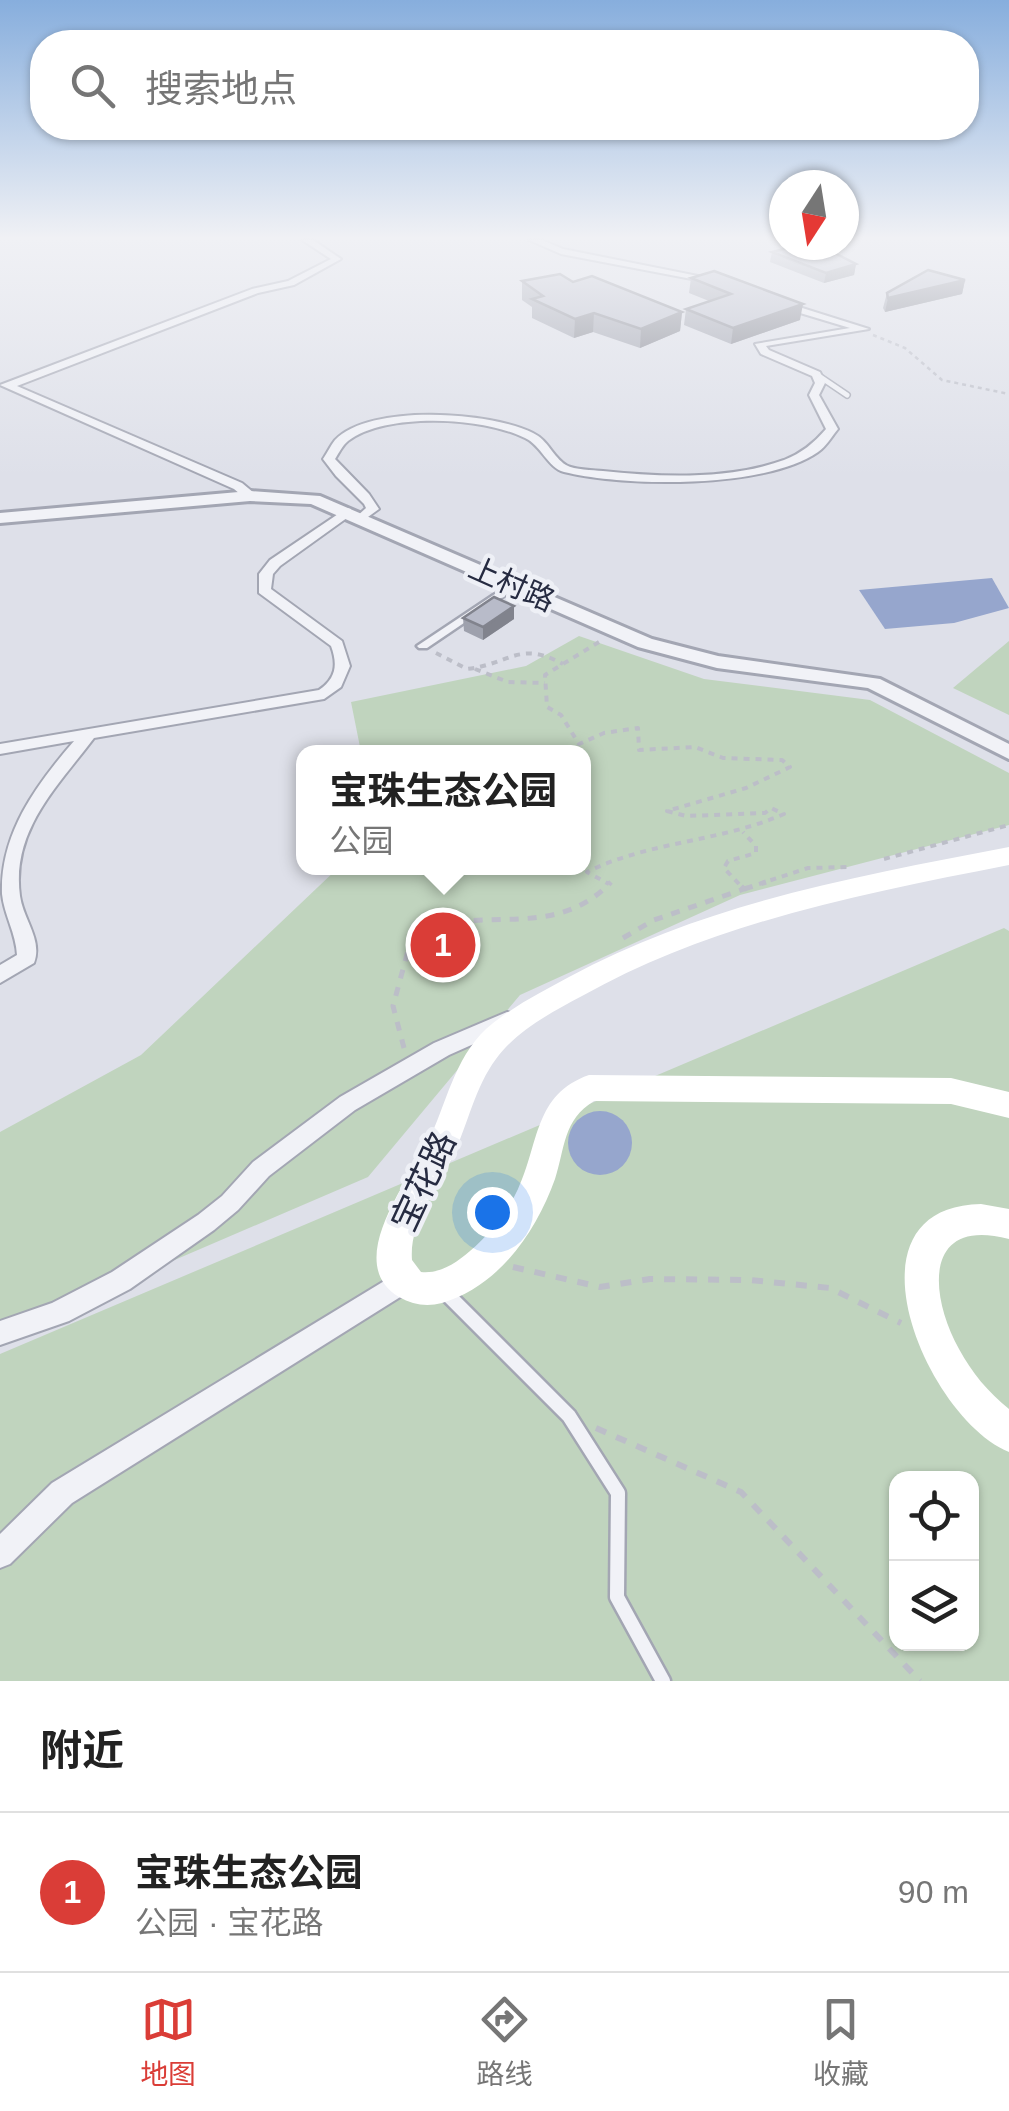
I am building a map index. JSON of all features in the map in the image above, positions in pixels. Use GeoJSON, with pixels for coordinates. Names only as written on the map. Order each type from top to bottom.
{"type":"FeatureCollection","features":[{"type":"Feature","properties":{"kind":"main road","name":"宝花路"},"geometry":{"type":"LineString","coordinates":[[440,1288],[404,1282],[395,1272],[392,1248],[398,1227],[446,1137],[468,1074],[494,1041],[600,970],[694,928],[1009,856]]}},
{"type":"Feature","properties":{"kind":"main road"},"geometry":{"type":"LineString","coordinates":[[440,1288],[471,1271],[524,1210],[539,1178],[554,1119],[565,1101],[589,1088],[952,1091],[1009,1105]]}},
{"type":"Feature","properties":{"kind":"main road"},"geometry":{"type":"LineString","coordinates":[[1009,1224],[988,1218],[964,1220],[942,1229],[922,1260],[920,1284],[943,1353],[970,1397],[1009,1433]]}},
{"type":"Feature","properties":{"kind":"street"},"geometry":{"type":"LineString","coordinates":[[4,384],[181,318]]}},
{"type":"Feature","properties":{"kind":"street"},"geometry":{"type":"LineString","coordinates":[[826,318],[864,331]]}},
{"type":"Feature","properties":{"kind":"street"},"geometry":{"type":"LineString","coordinates":[[0,749],[86,738],[324,694],[336,686],[343,675],[343,656],[337,644],[264,590],[266,574],[275,564],[354,515],[373,509],[368,497],[350,488],[329,459],[332,446],[347,435],[380,421],[495,426],[528,434],[562,468],[576,472],[653,476],[758,472],[815,452],[829,436],[831,420],[814,395],[820,383],[816,374],[764,352],[760,344],[864,331]]}},
{"type":"Feature","properties":{"kind":"street"},"geometry":{"type":"LineString","coordinates":[[4,384],[238,486],[250,496]]}},
{"type":"Feature","properties":{"kind":"street","name":"上村路"},"geometry":{"type":"LineString","coordinates":[[0,518],[250,496],[314,500],[613,629],[689,656],[873,683],[1009,752]]}},
{"type":"Feature","properties":{"kind":"street"},"geometry":{"type":"LineString","coordinates":[[423,646],[514,585]]}},
{"type":"Feature","properties":{"kind":"street"},"geometry":{"type":"LineString","coordinates":[[0,976],[27,958],[28,946],[10,893],[18,834],[43,788],[86,738]]}},
{"type":"Feature","properties":{"kind":"street"},"geometry":{"type":"LineString","coordinates":[[0,1333],[39,1324],[95,1298],[231,1202],[260,1170],[412,1061],[536,1010]]}},
{"type":"Feature","properties":{"kind":"street"},"geometry":{"type":"LineString","coordinates":[[0,1554],[62,1492],[404,1282]]}},
{"type":"Feature","properties":{"kind":"lane"},"geometry":{"type":"LineString","coordinates":[[816,374],[847,395]]}},
{"type":"Feature","properties":{"kind":"lane"},"geometry":{"type":"LineString","coordinates":[[440,1288],[569,1416],[618,1492],[617,1596],[663,1681]]}},
{"type":"Feature","properties":{"kind":"path"},"geometry":{"type":"LineString","coordinates":[[864,331],[905,348],[942,380],[1009,394]]}},
{"type":"Feature","properties":{"kind":"path"},"geometry":{"type":"LineString","coordinates":[[591,870],[614,859],[677,842],[743,832],[784,814],[771,808],[765,812],[686,816],[667,812],[717,793],[768,782],[790,767],[782,760],[723,758],[695,747],[639,750],[638,728],[604,733],[579,744],[562,715],[547,707],[545,676],[613,629]]}},
{"type":"Feature","properties":{"kind":"path"},"geometry":{"type":"LineString","coordinates":[[423,646],[508,682],[545,683]]}},
{"type":"Feature","properties":{"kind":"path"},"geometry":{"type":"LineString","coordinates":[[475,669],[521,649],[544,652],[563,664]]}},
{"type":"Feature","properties":{"kind":"path"},"geometry":{"type":"LineString","coordinates":[[600,970],[612,944],[654,920],[808,868],[850,867],[1009,826]]}},
{"type":"Feature","properties":{"kind":"path"},"geometry":{"type":"LineString","coordinates":[[743,832],[756,846],[756,853],[728,861],[724,868],[744,889]]}},
{"type":"Feature","properties":{"kind":"path"},"geometry":{"type":"LineString","coordinates":[[412,1061],[395,1035],[390,997],[412,936],[439,922],[530,921],[578,910],[612,882],[591,873]]}},
{"type":"Feature","properties":{"kind":"path"},"geometry":{"type":"LineString","coordinates":[[494,1249],[508,1266],[600,1286],[650,1279],[750,1280],[830,1288],[896,1317],[906,1331]]}},
{"type":"Feature","properties":{"kind":"path"},"geometry":{"type":"LineString","coordinates":[[569,1416],[741,1492],[920,1681]]}},
{"type":"Feature","properties":{"kind":"green space"},"geometry":{"type":"Polygon","coordinates":[[[579,636],[704,679],[870,700],[1009,773],[1009,825],[740,895],[520,995],[368,1177],[0,1335],[0,1132],[141,1055],[331,875],[591,875],[591,745],[360,745],[351,702],[526,666],[579,636]]]}},
{"type":"Feature","properties":{"kind":"green space"},"geometry":{"type":"Polygon","coordinates":[[[1009,641],[1009,715],[953,688],[1009,641]]]}},
{"type":"Feature","properties":{"kind":"green space"},"geometry":{"type":"Polygon","coordinates":[[[1004,928],[1009,931],[1009,1681],[0,1681],[0,1354],[1004,928]]]}},
{"type":"Feature","properties":{"kind":"water"},"geometry":{"type":"Polygon","coordinates":[[[992,578],[1009,608],[954,623],[885,629],[859,590],[992,578]]]}},
{"type":"Feature","properties":{"kind":"water"},"geometry":{"type":"Polygon","coordinates":[[[600,1111],[623,1120],[632,1143],[623,1166],[600,1175],[577,1166],[568,1143],[577,1120],[600,1111]]]}},
{"type":"Feature","properties":{"kind":"building"},"geometry":{"type":"Polygon","coordinates":[[[610,318],[666,318],[641,329],[610,318]]]}},
{"type":"Feature","properties":{"kind":"building"},"geometry":{"type":"Polygon","coordinates":[[[709,318],[761,318],[733,328],[709,318]]]}},
{"type":"Feature","properties":{"kind":"building"},"geometry":{"type":"Polygon","coordinates":[[[494,597],[514,606],[483,627],[463,618],[494,597]]]}},
{"type":"Feature","properties":{"kind":"place","name":"宝珠生态公园"},"geometry":{"type":"Point","coordinates":[443,945]}}]}
